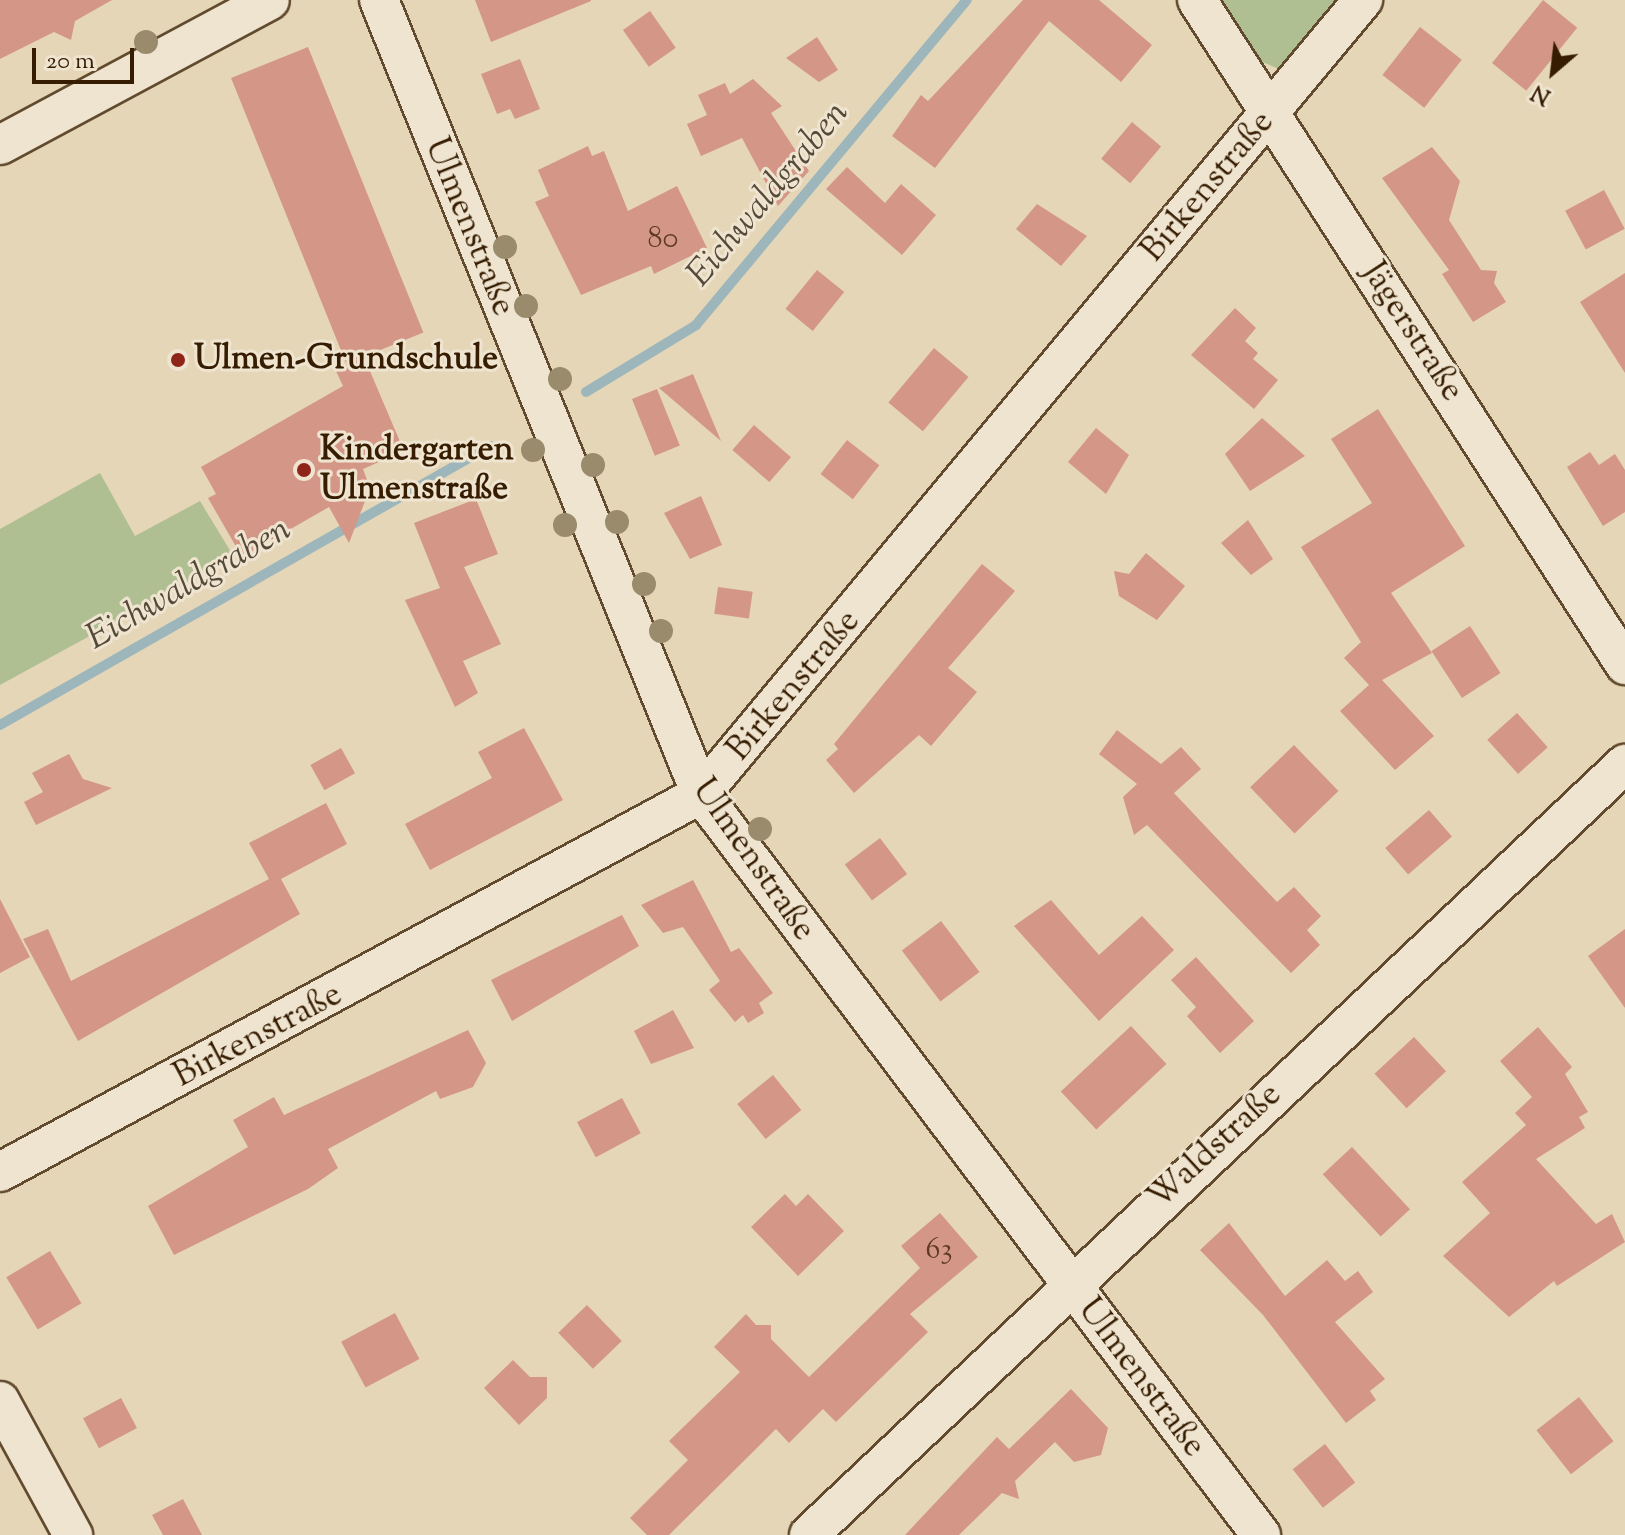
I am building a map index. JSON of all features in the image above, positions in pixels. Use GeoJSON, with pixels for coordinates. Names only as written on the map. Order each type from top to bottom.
{"type":"FeatureCollection","features":[{"type":"Feature","properties":{"kind":"street"},"geometry":{"type":"LineString","coordinates":[[0,145],[270,0]]}},
{"type":"Feature","properties":{"kind":"street","name":"Ulmenstraße"},"geometry":{"type":"LineString","coordinates":[[379,0],[701,794],[1261,1535]]}},
{"type":"Feature","properties":{"kind":"street","name":"Jägerstraße"},"geometry":{"type":"LineString","coordinates":[[1197,0],[1625,665]]}},
{"type":"Feature","properties":{"kind":"street","name":"Birkenstraße"},"geometry":{"type":"LineString","coordinates":[[0,1172],[701,794],[1363,0]]}},
{"type":"Feature","properties":{"kind":"street","name":"Waldstraße"},"geometry":{"type":"LineString","coordinates":[[809,1535],[1069,1284],[1625,764]]}},
{"type":"Feature","properties":{"kind":"street"},"geometry":{"type":"LineString","coordinates":[[0,1401],[73,1535]]}},
{"type":"Feature","properties":{"kind":"green space"},"geometry":{"type":"Polygon","coordinates":[[[1211,0],[1344,0],[1284,71],[1255,59],[1211,0]]]}},
{"type":"Feature","properties":{"kind":"green space"},"geometry":{"type":"Polygon","coordinates":[[[100,473],[135,536],[200,501],[234,557],[0,685],[0,529],[100,473]]]}},
{"type":"Feature","properties":{"kind":"building"},"geometry":{"type":"Polygon","coordinates":[[[0,0],[112,0],[75,21],[71,40],[54,32],[0,59],[0,0]]]}},
{"type":"Feature","properties":{"kind":"building"},"geometry":{"type":"Polygon","coordinates":[[[475,0],[591,0],[591,1],[491,42],[475,0]]]}},
{"type":"Feature","properties":{"kind":"building"},"geometry":{"type":"Polygon","coordinates":[[[1023,0],[1099,0],[1152,45],[1121,82],[1049,21],[935,168],[892,136],[921,95],[928,101],[1023,0]]]}},
{"type":"Feature","properties":{"kind":"building"},"geometry":{"type":"Polygon","coordinates":[[[1543,0],[1577,28],[1526,91],[1492,63],[1543,0]]]}},
{"type":"Feature","properties":{"kind":"building"},"geometry":{"type":"Polygon","coordinates":[[[650,11],[676,48],[649,67],[623,30],[650,11]]]}},
{"type":"Feature","properties":{"kind":"building"},"geometry":{"type":"Polygon","coordinates":[[[1420,27],[1462,60],[1424,108],[1382,75],[1420,27]]]}},
{"type":"Feature","properties":{"kind":"building"},"geometry":{"type":"Polygon","coordinates":[[[817,37],[838,70],[819,82],[786,58],[817,37]]]}},
{"type":"Feature","properties":{"kind":"building"},"geometry":{"type":"Polygon","coordinates":[[[308,47],[423,333],[346,364],[231,78],[308,47]]]}},
{"type":"Feature","properties":{"kind":"building"},"geometry":{"type":"Polygon","coordinates":[[[520,59],[540,109],[515,119],[510,109],[497,114],[481,74],[520,59]]]}},
{"type":"Feature","properties":{"kind":"building"},"geometry":{"type":"Polygon","coordinates":[[[753,79],[782,106],[771,113],[809,171],[778,206],[742,138],[701,156],[687,124],[707,115],[698,95],[725,83],[730,94],[753,79]]]}},
{"type":"Feature","properties":{"kind":"building"},"geometry":{"type":"Polygon","coordinates":[[[1132,122],[1161,146],[1130,183],[1101,159],[1132,122]]]}},
{"type":"Feature","properties":{"kind":"building"},"geometry":{"type":"Polygon","coordinates":[[[588,146],[592,156],[604,151],[628,211],[677,186],[707,248],[654,274],[651,266],[581,295],[535,202],[549,196],[538,170],[588,146]]]}},
{"type":"Feature","properties":{"kind":"building"},"geometry":{"type":"Polygon","coordinates":[[[1432,147],[1460,181],[1449,220],[1481,270],[1497,271],[1494,283],[1506,302],[1473,322],[1442,274],[1449,270],[1382,178],[1432,147]]]}},
{"type":"Feature","properties":{"kind":"building"},"geometry":{"type":"Polygon","coordinates":[[[847,167],[885,203],[901,184],[936,215],[902,255],[826,189],[847,167]]]}},
{"type":"Feature","properties":{"kind":"building"},"geometry":{"type":"Polygon","coordinates":[[[1604,190],[1625,229],[1586,250],[1565,211],[1604,190]]]}},
{"type":"Feature","properties":{"kind":"building"},"geometry":{"type":"Polygon","coordinates":[[[1037,204],[1087,236],[1061,266],[1016,229],[1037,204]]]}},
{"type":"Feature","properties":{"kind":"building"},"geometry":{"type":"Polygon","coordinates":[[[817,270],[844,292],[813,331],[786,309],[817,270]]]}},
{"type":"Feature","properties":{"kind":"building"},"geometry":{"type":"Polygon","coordinates":[[[1625,273],[1625,373],[1580,302],[1625,273]]]}},
{"type":"Feature","properties":{"kind":"building"},"geometry":{"type":"Polygon","coordinates":[[[1235,308],[1256,328],[1245,341],[1258,353],[1253,359],[1278,380],[1254,409],[1191,355],[1235,308]]]}},
{"type":"Feature","properties":{"kind":"building"},"geometry":{"type":"Polygon","coordinates":[[[934,348],[968,377],[923,431],[888,402],[934,348]]]}},
{"type":"Feature","properties":{"kind":"building"},"geometry":{"type":"Polygon","coordinates":[[[364,357],[404,451],[363,469],[370,488],[349,543],[329,507],[242,557],[208,498],[216,494],[201,467],[343,386],[335,369],[364,357]]]}},
{"type":"Feature","properties":{"kind":"building"},"geometry":{"type":"Polygon","coordinates":[[[693,374],[721,441],[659,388],[693,374]]]}},
{"type":"Feature","properties":{"kind":"building"},"geometry":{"type":"Polygon","coordinates":[[[657,389],[680,446],[655,456],[632,399],[657,389]]]}},
{"type":"Feature","properties":{"kind":"building"},"geometry":{"type":"Polygon","coordinates":[[[1378,409],[1465,546],[1391,593],[1432,653],[1382,680],[1434,736],[1395,770],[1340,711],[1369,685],[1344,658],[1361,642],[1301,547],[1372,503],[1331,439],[1378,409]]]}},
{"type":"Feature","properties":{"kind":"building"},"geometry":{"type":"Polygon","coordinates":[[[1262,418],[1305,456],[1250,491],[1225,454],[1262,418]]]}},
{"type":"Feature","properties":{"kind":"building"},"geometry":{"type":"Polygon","coordinates":[[[754,425],[791,457],[769,482],[732,450],[754,425]]]}},
{"type":"Feature","properties":{"kind":"building"},"geometry":{"type":"Polygon","coordinates":[[[1096,428],[1129,455],[1106,494],[1068,462],[1096,428]]]}},
{"type":"Feature","properties":{"kind":"building"},"geometry":{"type":"Polygon","coordinates":[[[847,440],[879,465],[853,499],[821,474],[847,440]]]}},
{"type":"Feature","properties":{"kind":"building"},"geometry":{"type":"Polygon","coordinates":[[[1590,452],[1599,465],[1615,454],[1625,470],[1625,512],[1603,526],[1567,467],[1590,452]]]}},
{"type":"Feature","properties":{"kind":"building"},"geometry":{"type":"Polygon","coordinates":[[[701,496],[722,545],[690,559],[664,513],[701,496]]]}},
{"type":"Feature","properties":{"kind":"building"},"geometry":{"type":"Polygon","coordinates":[[[476,499],[498,554],[464,567],[501,644],[463,661],[478,693],[455,707],[405,600],[440,588],[414,523],[476,499]]]}},
{"type":"Feature","properties":{"kind":"building"},"geometry":{"type":"Polygon","coordinates":[[[1248,520],[1273,559],[1251,575],[1221,543],[1248,520]]]}},
{"type":"Feature","properties":{"kind":"building"},"geometry":{"type":"Polygon","coordinates":[[[1146,553],[1185,586],[1157,620],[1119,596],[1114,571],[1129,574],[1146,553]]]}},
{"type":"Feature","properties":{"kind":"building"},"geometry":{"type":"Polygon","coordinates":[[[982,564],[1015,591],[948,668],[977,692],[931,746],[919,735],[854,793],[826,760],[838,749],[834,744],[982,564]]]}},
{"type":"Feature","properties":{"kind":"building"},"geometry":{"type":"Polygon","coordinates":[[[718,587],[753,592],[749,619],[714,614],[718,587]]]}},
{"type":"Feature","properties":{"kind":"building"},"geometry":{"type":"Polygon","coordinates":[[[1470,626],[1500,673],[1462,698],[1431,651],[1470,626]]]}},
{"type":"Feature","properties":{"kind":"building"},"geometry":{"type":"Polygon","coordinates":[[[1517,713],[1548,747],[1518,774],[1487,740],[1517,713]]]}},
{"type":"Feature","properties":{"kind":"building"},"geometry":{"type":"Polygon","coordinates":[[[524,728],[563,800],[430,870],[405,824],[492,778],[478,752],[524,728]]]}},
{"type":"Feature","properties":{"kind":"building"},"geometry":{"type":"Polygon","coordinates":[[[1117,730],[1161,764],[1181,747],[1201,769],[1174,793],[1277,902],[1294,887],[1321,916],[1307,930],[1320,945],[1291,973],[1147,825],[1134,835],[1123,797],[1137,784],[1099,754],[1117,730]]]}},
{"type":"Feature","properties":{"kind":"building"},"geometry":{"type":"Polygon","coordinates":[[[1294,745],[1338,791],[1295,833],[1250,787],[1294,745]]]}},
{"type":"Feature","properties":{"kind":"building"},"geometry":{"type":"Polygon","coordinates":[[[341,748],[355,773],[324,790],[310,765],[341,748]]]}},
{"type":"Feature","properties":{"kind":"building"},"geometry":{"type":"Polygon","coordinates":[[[69,754],[83,779],[112,788],[36,825],[24,802],[43,792],[32,773],[69,754]]]}},
{"type":"Feature","properties":{"kind":"building"},"geometry":{"type":"Polygon","coordinates":[[[326,803],[347,844],[281,879],[300,914],[78,1041],[23,939],[48,929],[71,981],[269,879],[249,843],[326,803]]]}},
{"type":"Feature","properties":{"kind":"building"},"geometry":{"type":"Polygon","coordinates":[[[1429,810],[1452,836],[1408,874],[1385,848],[1429,810]]]}},
{"type":"Feature","properties":{"kind":"building"},"geometry":{"type":"Polygon","coordinates":[[[880,838],[907,874],[872,900],[845,864],[880,838]]]}},
{"type":"Feature","properties":{"kind":"building"},"geometry":{"type":"Polygon","coordinates":[[[693,880],[731,952],[739,948],[773,993],[759,1003],[764,1013],[748,1023],[743,1015],[735,1022],[709,990],[720,981],[683,927],[663,933],[641,905],[693,880]]]}},
{"type":"Feature","properties":{"kind":"building"},"geometry":{"type":"Polygon","coordinates":[[[0,899],[30,957],[0,973],[0,899]]]}},
{"type":"Feature","properties":{"kind":"building"},"geometry":{"type":"Polygon","coordinates":[[[1051,900],[1099,955],[1142,916],[1174,950],[1099,1021],[1014,926],[1051,900]]]}},
{"type":"Feature","properties":{"kind":"building"},"geometry":{"type":"Polygon","coordinates":[[[622,915],[639,946],[512,1021],[491,980],[622,915]]]}},
{"type":"Feature","properties":{"kind":"building"},"geometry":{"type":"Polygon","coordinates":[[[941,921],[980,972],[940,1002],[902,950],[941,921]]]}},
{"type":"Feature","properties":{"kind":"building"},"geometry":{"type":"Polygon","coordinates":[[[1625,929],[1625,1008],[1588,956],[1625,929]]]}},
{"type":"Feature","properties":{"kind":"building"},"geometry":{"type":"Polygon","coordinates":[[[1196,957],[1254,1021],[1220,1053],[1187,1016],[1196,1007],[1171,980],[1196,957]]]}},
{"type":"Feature","properties":{"kind":"building"},"geometry":{"type":"Polygon","coordinates":[[[673,1010],[694,1048],[651,1064],[634,1031],[673,1010]]]}},
{"type":"Feature","properties":{"kind":"building"},"geometry":{"type":"Polygon","coordinates":[[[1131,1026],[1166,1064],[1096,1130],[1061,1091],[1131,1026]]]}},
{"type":"Feature","properties":{"kind":"building"},"geometry":{"type":"Polygon","coordinates":[[[1538,1027],[1572,1067],[1565,1074],[1588,1112],[1579,1117],[1585,1128],[1536,1159],[1596,1224],[1612,1214],[1625,1242],[1557,1286],[1554,1281],[1509,1317],[1443,1256],[1490,1213],[1462,1182],[1526,1125],[1515,1113],[1532,1097],[1500,1061],[1538,1027]]]}},
{"type":"Feature","properties":{"kind":"building"},"geometry":{"type":"Polygon","coordinates":[[[468,1030],[486,1063],[473,1087],[440,1099],[436,1091],[328,1149],[338,1168],[308,1189],[174,1255],[148,1206],[248,1147],[233,1120],[274,1097],[284,1115],[468,1030]]]}},
{"type":"Feature","properties":{"kind":"building"},"geometry":{"type":"Polygon","coordinates":[[[1414,1037],[1446,1071],[1407,1108],[1375,1074],[1414,1037]]]}},
{"type":"Feature","properties":{"kind":"building"},"geometry":{"type":"Polygon","coordinates":[[[773,1075],[801,1110],[766,1139],[737,1104],[773,1075]]]}},
{"type":"Feature","properties":{"kind":"building"},"geometry":{"type":"Polygon","coordinates":[[[622,1098],[641,1133],[596,1157],[577,1122],[622,1098]]]}},
{"type":"Feature","properties":{"kind":"building"},"geometry":{"type":"Polygon","coordinates":[[[1352,1147],[1410,1209],[1381,1236],[1323,1174],[1352,1147]]]}},
{"type":"Feature","properties":{"kind":"building"},"geometry":{"type":"Polygon","coordinates":[[[785,1194],[796,1206],[808,1194],[844,1231],[798,1276],[751,1227],[785,1194]]]}},
{"type":"Feature","properties":{"kind":"building"},"geometry":{"type":"Polygon","coordinates":[[[940,1213],[978,1257],[910,1314],[928,1332],[836,1422],[823,1409],[789,1443],[776,1429],[669,1535],[647,1535],[630,1518],[688,1460],[669,1441],[740,1372],[714,1347],[746,1314],[756,1325],[771,1325],[771,1339],[809,1377],[920,1268],[901,1246],[940,1213]]]}},
{"type":"Feature","properties":{"kind":"building"},"geometry":{"type":"Polygon","coordinates":[[[1229,1223],[1285,1296],[1327,1260],[1345,1281],[1358,1271],[1373,1292],[1335,1322],[1385,1379],[1370,1391],[1376,1400],[1346,1423],[1263,1315],[1200,1250],[1229,1223]]]}},
{"type":"Feature","properties":{"kind":"building"},"geometry":{"type":"Polygon","coordinates":[[[50,1251],[81,1303],[38,1330],[6,1277],[50,1251]]]}},
{"type":"Feature","properties":{"kind":"building"},"geometry":{"type":"Polygon","coordinates":[[[587,1305],[622,1341],[593,1369],[558,1333],[587,1305]]]}},
{"type":"Feature","properties":{"kind":"building"},"geometry":{"type":"Polygon","coordinates":[[[395,1313],[419,1359],[366,1388],[341,1342],[395,1313]]]}},
{"type":"Feature","properties":{"kind":"building"},"geometry":{"type":"Polygon","coordinates":[[[513,1360],[530,1377],[547,1377],[547,1398],[519,1425],[484,1388],[513,1360]]]}},
{"type":"Feature","properties":{"kind":"building"},"geometry":{"type":"Polygon","coordinates":[[[1071,1389],[1108,1428],[1101,1455],[1074,1462],[1055,1442],[1015,1481],[1019,1499],[1002,1493],[959,1535],[905,1535],[997,1437],[1009,1449],[1071,1389]]]}},
{"type":"Feature","properties":{"kind":"building"},"geometry":{"type":"Polygon","coordinates":[[[1579,1397],[1613,1441],[1571,1474],[1536,1430],[1579,1397]]]}},
{"type":"Feature","properties":{"kind":"building"},"geometry":{"type":"Polygon","coordinates":[[[121,1398],[137,1428],[99,1448],[83,1418],[121,1398]]]}},
{"type":"Feature","properties":{"kind":"building"},"geometry":{"type":"Polygon","coordinates":[[[1325,1444],[1355,1483],[1323,1508],[1293,1469],[1325,1444]]]}},
{"type":"Feature","properties":{"kind":"building"},"geometry":{"type":"Polygon","coordinates":[[[183,1499],[202,1535],[163,1535],[152,1515],[183,1499]]]}},
{"type":"Feature","properties":{"kind":"waterway","name":"Eichwaldgraben"},"geometry":{"type":"LineString","coordinates":[[586,392],[696,325],[967,0]]}},
{"type":"Feature","properties":{"kind":"waterway","name":"Eichwaldgraben"},"geometry":{"type":"LineString","coordinates":[[0,725],[490,446]]}},
{"type":"Feature","properties":{"kind":"place","name":"Ulmen-Grundschule"},"geometry":{"type":"Point","coordinates":[178,360]}},
{"type":"Feature","properties":{"kind":"place","name":"Kindergarten Ulmenstraße"},"geometry":{"type":"Point","coordinates":[304,470]}}]}
